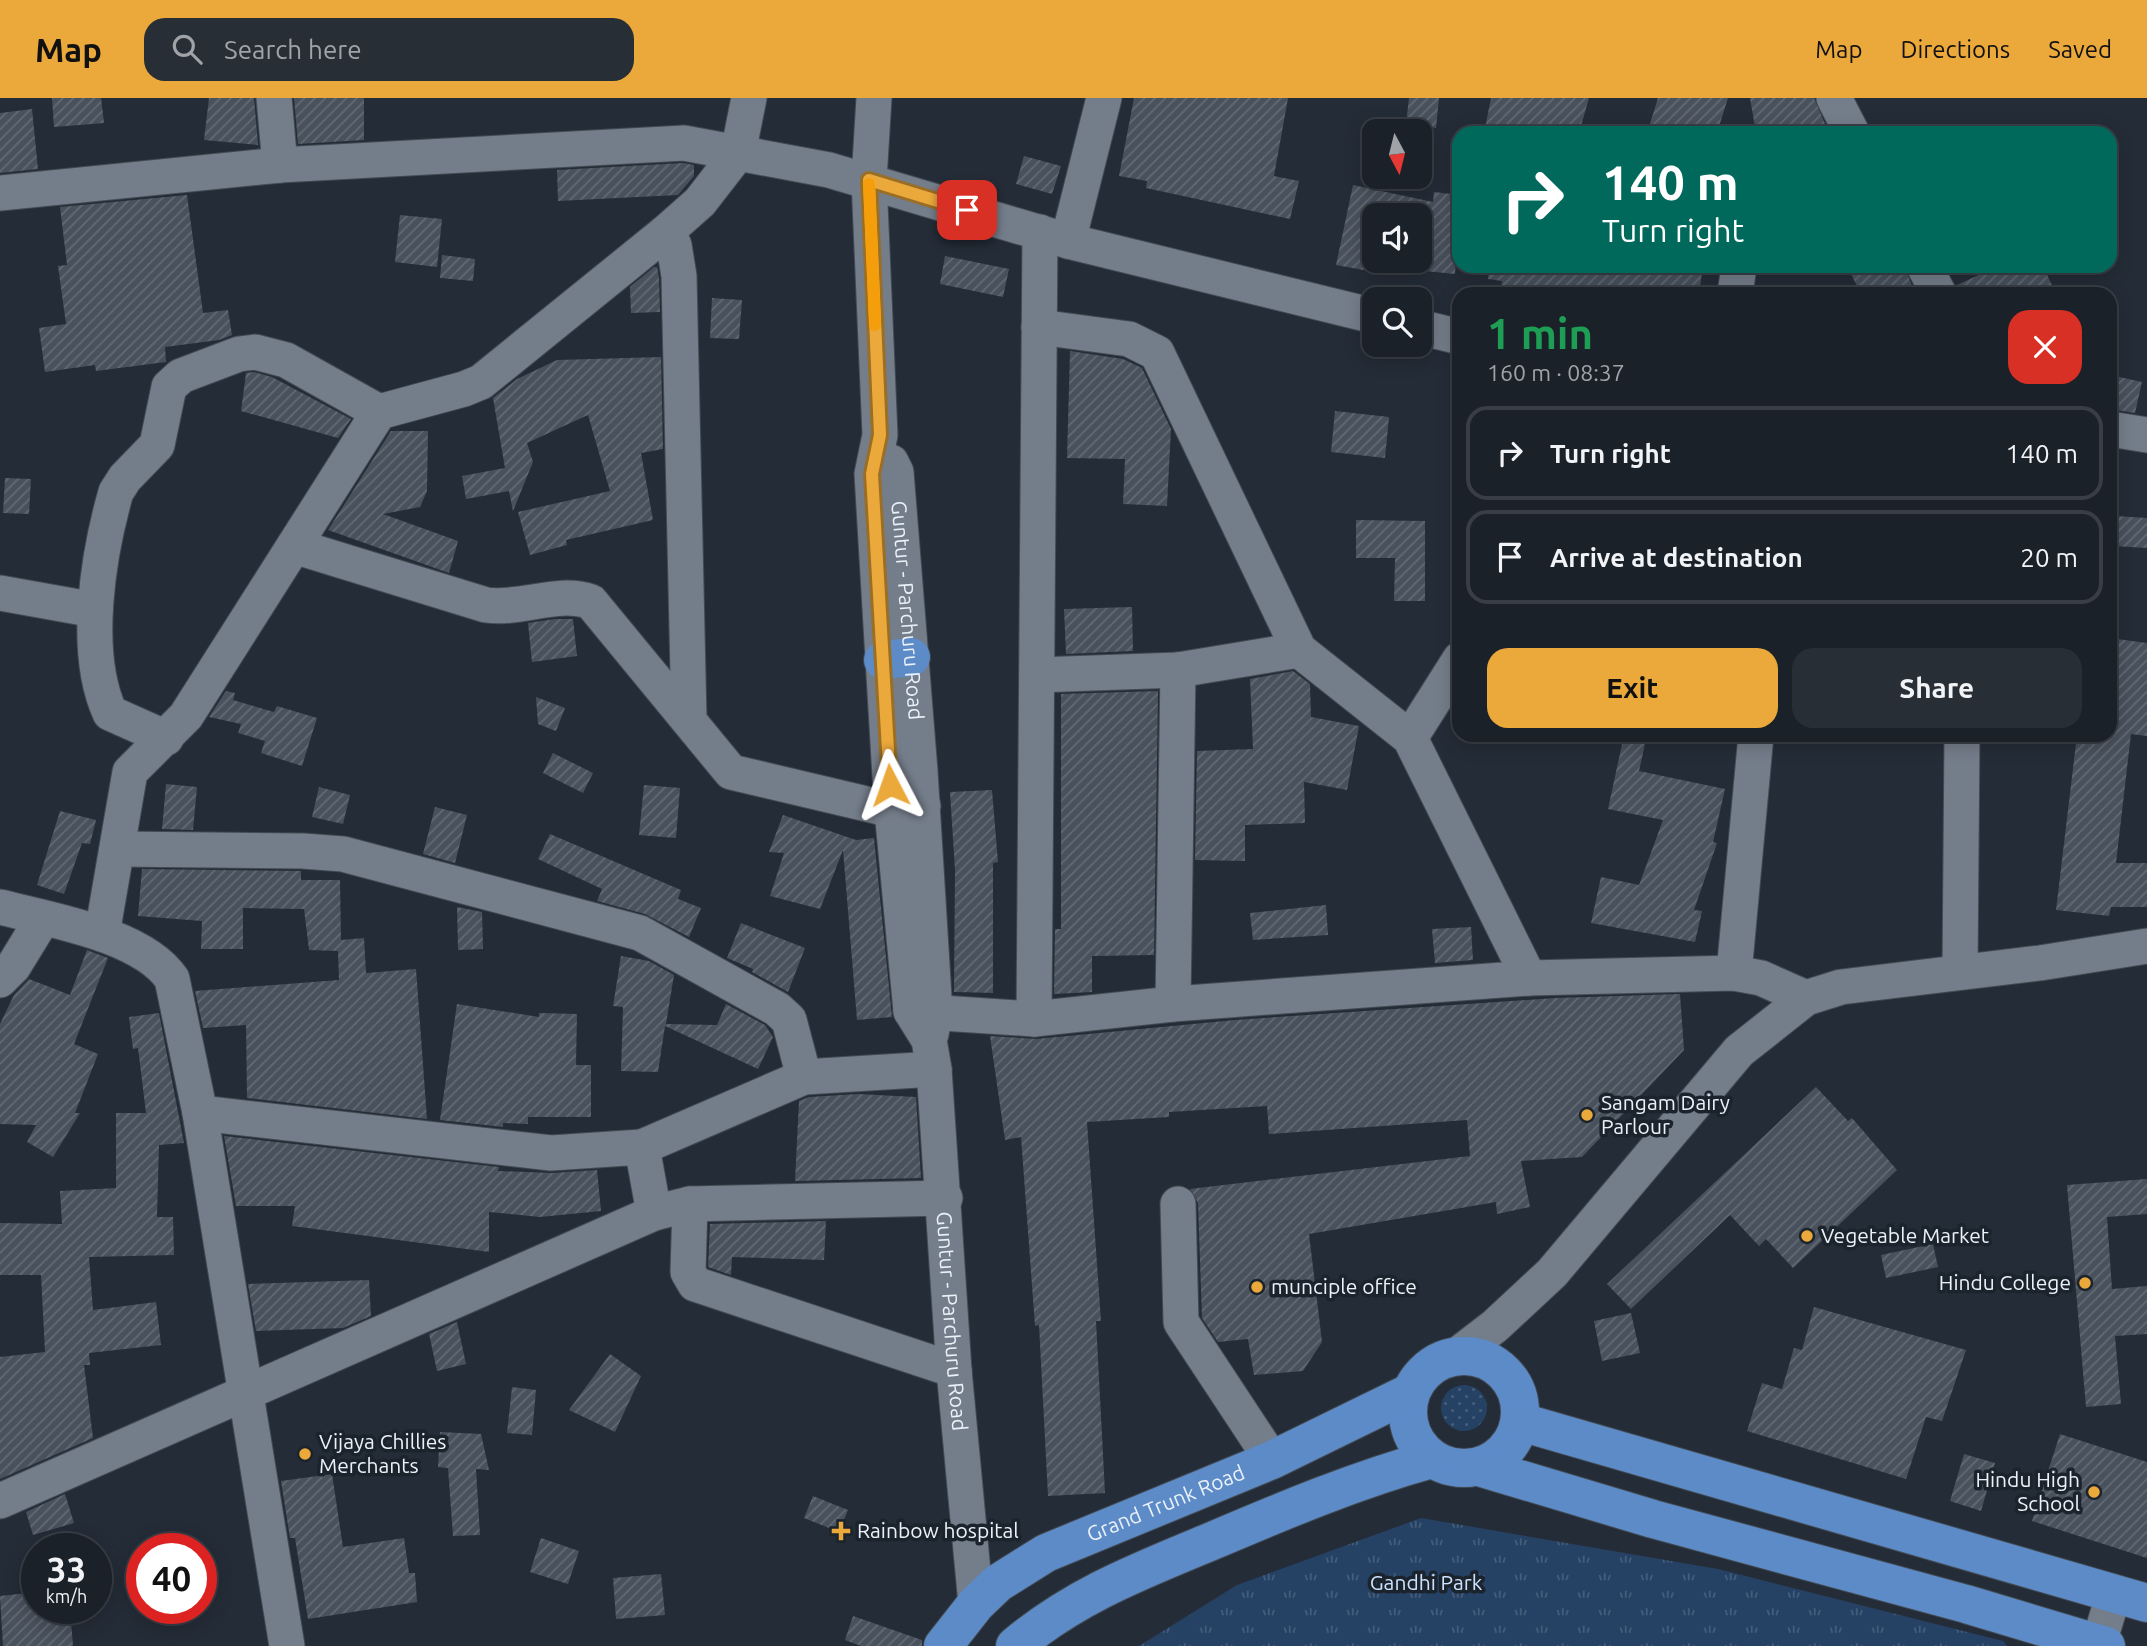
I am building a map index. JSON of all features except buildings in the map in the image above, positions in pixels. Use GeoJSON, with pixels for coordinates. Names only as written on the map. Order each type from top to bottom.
{"type":"FeatureCollection","features":[{"type":"Feature","properties":{"kind":"main road"},"geometry":{"type":"LineString","coordinates":[[1479,1467],[1497,1458],[1512,1443],[1521,1422],[1520,1400],[1514,1383],[1500,1367],[1469,1357],[1438,1362],[1422,1375],[1411,1392],[1407,1415],[1415,1440],[1432,1458],[1457,1468],[1479,1467],[1653,1519],[2101,1645]]}},
{"type":"Feature","properties":{"kind":"main road","name":"Grand Trunk Road"},"geometry":{"type":"LineString","coordinates":[[943,1646],[976,1604],[998,1583],[1046,1553],[1272,1460],[1411,1392]]}},
{"type":"Feature","properties":{"kind":"main road"},"geometry":{"type":"LineString","coordinates":[[1521,1422],[2131,1598]]}},
{"type":"Feature","properties":{"kind":"main road"},"geometry":{"type":"LineString","coordinates":[[1016,1646],[1049,1618],[1098,1589],[1326,1492],[1432,1458]]}},
{"type":"Feature","properties":{"kind":"main road"},"geometry":{"type":"LineString","coordinates":[[976,1604],[1006,1646]]}},
{"type":"Feature","properties":{"kind":"street"},"geometry":{"type":"LineString","coordinates":[[274,98],[280,164]]}},
{"type":"Feature","properties":{"kind":"street"},"geometry":{"type":"LineString","coordinates":[[102,934],[130,772],[186,716],[379,412],[481,382],[665,233],[700,202],[738,153],[749,98]]}},
{"type":"Feature","properties":{"kind":"street","name":"Guntur - Parchuru Road"},"geometry":{"type":"LineString","coordinates":[[874,98],[869,180],[880,435],[895,472],[897,659],[907,808],[945,1198],[954,1370],[976,1604]]}},
{"type":"Feature","properties":{"kind":"street"},"geometry":{"type":"LineString","coordinates":[[1034,1019],[1040,327],[1054,236],[1104,98]]}},
{"type":"Feature","properties":{"kind":"street"},"geometry":{"type":"LineString","coordinates":[[1834,98],[1848,126]]}},
{"type":"Feature","properties":{"kind":"street"},"geometry":{"type":"LineString","coordinates":[[0,193],[280,164],[658,143],[697,145],[869,180],[1054,236],[1362,313]]}},
{"type":"Feature","properties":{"kind":"street"},"geometry":{"type":"LineString","coordinates":[[665,233],[674,245],[678,276],[689,719]]}},
{"type":"Feature","properties":{"kind":"street"},"geometry":{"type":"LineString","coordinates":[[1040,327],[1129,339],[1157,353],[1299,650],[1410,738],[1529,978]]}},
{"type":"Feature","properties":{"kind":"street"},"geometry":{"type":"LineString","coordinates":[[1432,330],[1452,335]]}},
{"type":"Feature","properties":{"kind":"street"},"geometry":{"type":"LineString","coordinates":[[166,738],[121,721],[110,713],[100,681],[95,610],[110,515],[117,492],[125,478],[157,445],[164,399],[169,387],[181,376],[239,354],[271,354],[379,412]]}},
{"type":"Feature","properties":{"kind":"street"},"geometry":{"type":"LineString","coordinates":[[2117,430],[2147,435]]}},
{"type":"Feature","properties":{"kind":"street"},"geometry":{"type":"LineString","coordinates":[[294,546],[486,605],[509,606],[567,598],[591,601],[732,772],[907,808]]}},
{"type":"Feature","properties":{"kind":"street"},"geometry":{"type":"LineString","coordinates":[[0,593],[95,610]]}},
{"type":"Feature","properties":{"kind":"street"},"geometry":{"type":"LineString","coordinates":[[1037,675],[1178,670],[1299,650]]}},
{"type":"Feature","properties":{"kind":"street"},"geometry":{"type":"LineString","coordinates":[[1173,1004],[1178,670]]}},
{"type":"Feature","properties":{"kind":"street"},"geometry":{"type":"LineString","coordinates":[[1410,738],[1452,672]]}},
{"type":"Feature","properties":{"kind":"street"},"geometry":{"type":"LineString","coordinates":[[1734,973],[1755,742]]}},
{"type":"Feature","properties":{"kind":"street"},"geometry":{"type":"LineString","coordinates":[[1960,971],[1962,742]]}},
{"type":"Feature","properties":{"kind":"street"},"geometry":{"type":"LineString","coordinates":[[117,849],[303,850],[343,854],[640,933],[777,1009],[789,1020],[804,1077]]}},
{"type":"Feature","properties":{"kind":"street"},"geometry":{"type":"LineString","coordinates":[[0,907],[102,934],[149,956],[163,966],[172,979],[200,1114],[288,1646]]}},
{"type":"Feature","properties":{"kind":"street"},"geometry":{"type":"LineString","coordinates":[[0,980],[13,967],[43,918]]}},
{"type":"Feature","properties":{"kind":"street"},"geometry":{"type":"LineString","coordinates":[[1469,1357],[1496,1326],[1552,1273],[1739,1051],[1806,998],[1841,987],[2040,963],[2147,946]]}},
{"type":"Feature","properties":{"kind":"street"},"geometry":{"type":"LineString","coordinates":[[1469,1357],[1558,1287],[1745,1064],[1812,1012],[1846,1001],[2046,977],[2147,961]]}},
{"type":"Feature","properties":{"kind":"street"},"geometry":{"type":"LineString","coordinates":[[200,1114],[551,1153],[642,1147],[804,1077],[928,1033],[1034,1019],[1173,1004],[1529,978],[1734,973],[1761,978],[1806,998]]}},
{"type":"Feature","properties":{"kind":"street"},"geometry":{"type":"LineString","coordinates":[[642,1147],[654,1213]]}},
{"type":"Feature","properties":{"kind":"street"},"geometry":{"type":"LineString","coordinates":[[0,1501],[654,1213],[690,1205],[945,1198]]}},
{"type":"Feature","properties":{"kind":"street"},"geometry":{"type":"LineString","coordinates":[[1178,1204],[1181,1322],[1272,1460]]}},
{"type":"Feature","properties":{"kind":"street"},"geometry":{"type":"LineString","coordinates":[[690,1205],[688,1272],[695,1284],[954,1370]]}},
{"type":"Feature","properties":{"kind":"street"},"geometry":{"type":"LineString","coordinates":[[2101,1645],[2131,1598]]}},
{"type":"Feature","properties":{"kind":"green space"},"geometry":{"type":"Polygon","coordinates":[[[1464,1385],[1480,1392],[1487,1408],[1480,1424],[1464,1431],[1448,1424],[1441,1408],[1448,1392],[1464,1385]]]}},
{"type":"Feature","properties":{"kind":"green space","name":"Gandhi Park"},"geometry":{"type":"Polygon","coordinates":[[[1421,1518],[1718,1569],[2003,1641],[2007,1646],[1139,1646],[1237,1585],[1421,1518]]]}},
{"type":"Feature","properties":{"kind":"slow traffic"},"geometry":{"type":"LineString","coordinates":[[869,184],[875,325]]}},
{"type":"Feature","properties":{"kind":"place","name":"Sangam Dairy Parlour"},"geometry":{"type":"Point","coordinates":[1587,1115]}},
{"type":"Feature","properties":{"kind":"place","name":"Vegetable Market"},"geometry":{"type":"Point","coordinates":[1807,1236]}},
{"type":"Feature","properties":{"kind":"place","name":"Hindu College"},"geometry":{"type":"Point","coordinates":[2085,1283]}},
{"type":"Feature","properties":{"kind":"place","name":"munciple office"},"geometry":{"type":"Point","coordinates":[1257,1287]}},
{"type":"Feature","properties":{"kind":"place","name":"Vijaya Chillies Merchants"},"geometry":{"type":"Point","coordinates":[305,1454]}},
{"type":"Feature","properties":{"kind":"place","name":"Hindu High School"},"geometry":{"type":"Point","coordinates":[2094,1492]}},
{"type":"Feature","properties":{"kind":"place","name":"Rainbow hospital"},"geometry":{"type":"Point","coordinates":[841,1531]}},
{"type":"Feature","properties":{"kind":"route"},"geometry":{"type":"LineString","coordinates":[[890,785],[872,474],[880,435],[869,180],[967,210]]}}]}
